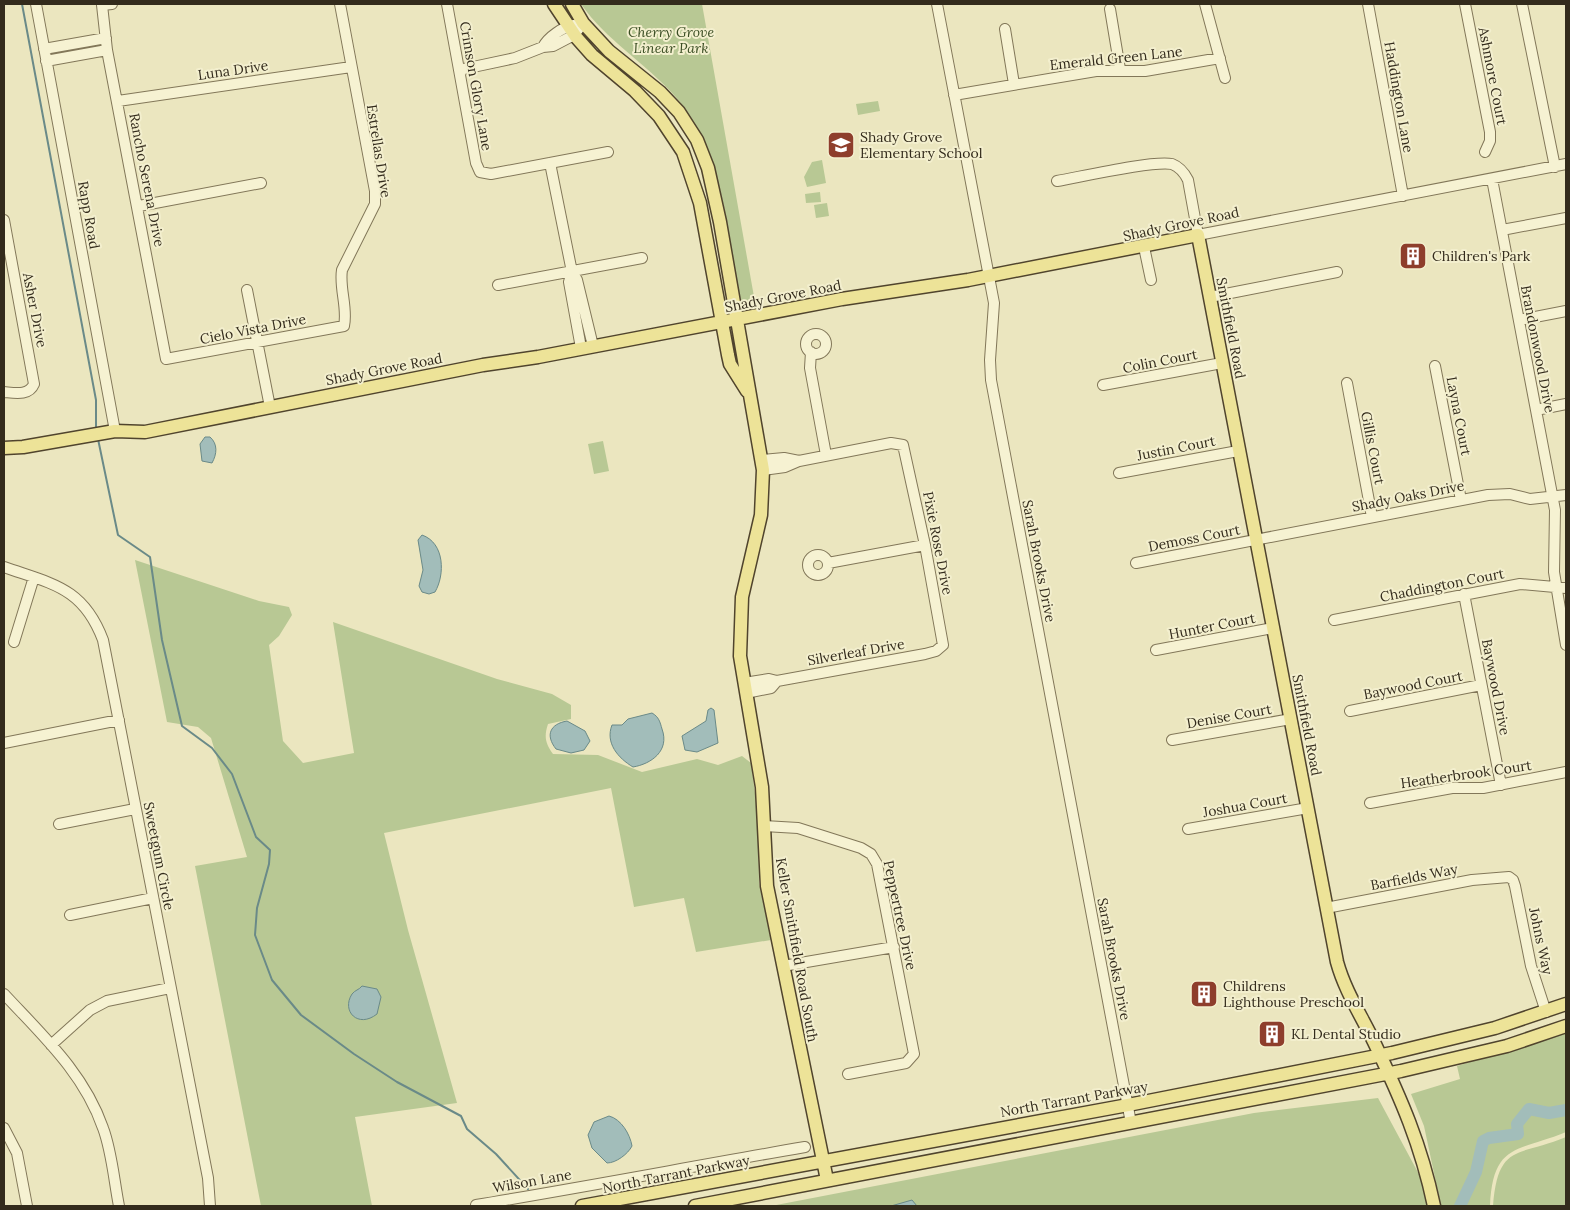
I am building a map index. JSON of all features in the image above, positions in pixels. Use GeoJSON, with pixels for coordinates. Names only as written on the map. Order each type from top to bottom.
{"type":"FeatureCollection","features":[{"type":"Feature","properties":{"kind":"main road","name":"Keller Smithfield Road South"},"geometry":{"type":"LineString","coordinates":[[554,4],[571,30],[592,55],[649,104],[676,140],[690,171],[700,203],[730,364],[751,399]]}},
{"type":"Feature","properties":{"kind":"main road","name":"Keller Smithfield Road South"},"geometry":{"type":"LineString","coordinates":[[572,4],[582,23],[609,51],[660,92],[679,112],[697,140],[708,168],[720,222],[762,465],[761,515],[746,574],[740,613],[740,656],[762,787],[767,886],[827,1180]]}},
{"type":"Feature","properties":{"kind":"main road","name":"Shady Grove Road"},"geometry":{"type":"LineString","coordinates":[[4,448],[23,447],[110,432],[145,432],[587,347],[849,298],[989,276],[1198,235]]}},
{"type":"Feature","properties":{"kind":"main road","name":"Smithfield Road"},"geometry":{"type":"LineString","coordinates":[[1198,235],[1326,908],[1342,981],[1380,1055],[1419,1144],[1434,1206]]}},
{"type":"Feature","properties":{"kind":"main road","name":"North Tarrant Parkway"},"geometry":{"type":"LineString","coordinates":[[582,1206],[1128,1105],[1380,1055],[1447,1041],[1546,1012],[1566,1004]]}},
{"type":"Feature","properties":{"kind":"main road"},"geometry":{"type":"LineString","coordinates":[[695,1206],[1388,1073],[1507,1046],[1566,1026]]}},
{"type":"Feature","properties":{"kind":"main road"},"geometry":{"type":"LineString","coordinates":[[988,1130],[992,1150]]}},
{"type":"Feature","properties":{"kind":"street","name":"Rapp Road"},"geometry":{"type":"LineString","coordinates":[[36,4],[110,432]]}},
{"type":"Feature","properties":{"kind":"street","name":"Rancho Serena Drive"},"geometry":{"type":"LineString","coordinates":[[107,4],[107,50],[139,206],[166,359]]}},
{"type":"Feature","properties":{"kind":"street","name":"Estrellas Drive"},"geometry":{"type":"LineString","coordinates":[[340,4],[375,204],[342,270],[340,281],[346,319],[344,326]]}},
{"type":"Feature","properties":{"kind":"street","name":"Crimson Glory Lane"},"geometry":{"type":"LineString","coordinates":[[446,4],[476,163],[480,172],[491,174],[550,163]]}},
{"type":"Feature","properties":{"kind":"street","name":"Sarah Brooks Drive"},"geometry":{"type":"LineString","coordinates":[[938,4],[989,276],[994,313],[990,360],[991,380],[1131,1123]]}},
{"type":"Feature","properties":{"kind":"street"},"geometry":{"type":"LineString","coordinates":[[1205,4],[1225,78]]}},
{"type":"Feature","properties":{"kind":"street","name":"Haddington Lane"},"geometry":{"type":"LineString","coordinates":[[1368,4],[1403,196]]}},
{"type":"Feature","properties":{"kind":"street","name":"Ashmore Court"},"geometry":{"type":"LineString","coordinates":[[1465,4],[1490,132],[1490,141],[1485,152]]}},
{"type":"Feature","properties":{"kind":"street"},"geometry":{"type":"LineString","coordinates":[[1522,4],[1554,166]]}},
{"type":"Feature","properties":{"kind":"street"},"geometry":{"type":"LineString","coordinates":[[1110,9],[1120,69]]}},
{"type":"Feature","properties":{"kind":"street"},"geometry":{"type":"LineString","coordinates":[[459,70],[515,58],[543,47],[546,40],[571,30],[582,23]]}},
{"type":"Feature","properties":{"kind":"street"},"geometry":{"type":"LineString","coordinates":[[1005,30],[1014,84]]}},
{"type":"Feature","properties":{"kind":"street"},"geometry":{"type":"LineString","coordinates":[[44,49],[106,38]]}},
{"type":"Feature","properties":{"kind":"street"},"geometry":{"type":"LineString","coordinates":[[46,60],[107,50]]}},
{"type":"Feature","properties":{"kind":"street","name":"Emerald Green Lane"},"geometry":{"type":"LineString","coordinates":[[954,95],[1096,70],[1156,70],[1220,58]]}},
{"type":"Feature","properties":{"kind":"street","name":"Luna Drive"},"geometry":{"type":"LineString","coordinates":[[118,101],[351,67]]}},
{"type":"Feature","properties":{"kind":"street"},"geometry":{"type":"LineString","coordinates":[[587,347],[569,282],[572,272],[550,163],[608,152]]}},
{"type":"Feature","properties":{"kind":"street","name":"Shady Grove Road"},"geometry":{"type":"LineString","coordinates":[[1198,235],[1566,164]]}},
{"type":"Feature","properties":{"kind":"street"},"geometry":{"type":"LineString","coordinates":[[1057,180],[1152,165],[1173,165],[1185,173],[1188,180],[1198,235]]}},
{"type":"Feature","properties":{"kind":"street","name":"Brandonwood Drive"},"geometry":{"type":"LineString","coordinates":[[1492,178],[1553,498],[1556,521],[1554,572],[1561,588],[1566,645]]}},
{"type":"Feature","properties":{"kind":"street"},"geometry":{"type":"LineString","coordinates":[[139,206],[261,183]]}},
{"type":"Feature","properties":{"kind":"street"},"geometry":{"type":"LineString","coordinates":[[1502,230],[1566,218]]}},
{"type":"Feature","properties":{"kind":"street","name":"Asher Drive"},"geometry":{"type":"LineString","coordinates":[[4,220],[34,384],[32,390],[17,393],[4,392]]}},
{"type":"Feature","properties":{"kind":"street"},"geometry":{"type":"LineString","coordinates":[[1144,247],[1151,280]]}},
{"type":"Feature","properties":{"kind":"street"},"geometry":{"type":"LineString","coordinates":[[498,285],[642,258]]}},
{"type":"Feature","properties":{"kind":"street"},"geometry":{"type":"LineString","coordinates":[[1210,297],[1336,272]]}},
{"type":"Feature","properties":{"kind":"street"},"geometry":{"type":"LineString","coordinates":[[247,290],[270,407]]}},
{"type":"Feature","properties":{"kind":"street"},"geometry":{"type":"LineString","coordinates":[[1519,320],[1566,311]]}},
{"type":"Feature","properties":{"kind":"street","name":"Cielo Vista Drive"},"geometry":{"type":"LineString","coordinates":[[166,359],[344,326]]}},
{"type":"Feature","properties":{"kind":"street"},"geometry":{"type":"LineString","coordinates":[[762,465],[784,458],[799,461],[826,455],[810,368],[811,352]]}},
{"type":"Feature","properties":{"kind":"street","name":"Colin Court"},"geometry":{"type":"LineString","coordinates":[[1103,385],[1222,363]]}},
{"type":"Feature","properties":{"kind":"street","name":"Layna Court"},"geometry":{"type":"LineString","coordinates":[[1435,366],[1461,500]]}},
{"type":"Feature","properties":{"kind":"street","name":"Gillis Court"},"geometry":{"type":"LineString","coordinates":[[1347,383],[1372,517]]}},
{"type":"Feature","properties":{"kind":"street"},"geometry":{"type":"LineString","coordinates":[[1536,410],[1566,404]]}},
{"type":"Feature","properties":{"kind":"street","name":"Pixie Rose Drive"},"geometry":{"type":"LineString","coordinates":[[826,455],[891,443],[900,444],[907,455],[942,639],[940,649]]}},
{"type":"Feature","properties":{"kind":"street","name":"Justin Court"},"geometry":{"type":"LineString","coordinates":[[1120,473],[1238,451]]}},
{"type":"Feature","properties":{"kind":"street","name":"Shady Oaks Drive"},"geometry":{"type":"LineString","coordinates":[[1256,540],[1499,493],[1530,499],[1553,498],[1566,495]]}},
{"type":"Feature","properties":{"kind":"street","name":"Demoss Court"},"geometry":{"type":"LineString","coordinates":[[1136,563],[1256,540]]}},
{"type":"Feature","properties":{"kind":"street"},"geometry":{"type":"LineString","coordinates":[[828,563],[925,544]]}},
{"type":"Feature","properties":{"kind":"street","name":"Sweetgum Circle"},"geometry":{"type":"LineString","coordinates":[[4,567],[57,585],[76,597],[97,624],[111,671],[135,809],[208,1178],[210,1206]]}},
{"type":"Feature","properties":{"kind":"street"},"geometry":{"type":"LineString","coordinates":[[14,642],[34,578]]}},
{"type":"Feature","properties":{"kind":"street","name":"Chaddington Court"},"geometry":{"type":"LineString","coordinates":[[1334,620],[1520,584],[1561,588]]}},
{"type":"Feature","properties":{"kind":"street","name":"Baywood Drive"},"geometry":{"type":"LineString","coordinates":[[1464,594],[1501,784]]}},
{"type":"Feature","properties":{"kind":"street","name":"Hunter Court"},"geometry":{"type":"LineString","coordinates":[[1156,650],[1273,628]]}},
{"type":"Feature","properties":{"kind":"street","name":"Silverleaf Drive"},"geometry":{"type":"LineString","coordinates":[[745,688],[769,678],[777,681],[940,649]]}},
{"type":"Feature","properties":{"kind":"street","name":"Baywood Court"},"geometry":{"type":"LineString","coordinates":[[1350,711],[1481,685]]}},
{"type":"Feature","properties":{"kind":"street","name":"Denise Court"},"geometry":{"type":"LineString","coordinates":[[1172,740],[1291,719]]}},
{"type":"Feature","properties":{"kind":"street"},"geometry":{"type":"LineString","coordinates":[[4,743],[119,720]]}},
{"type":"Feature","properties":{"kind":"street","name":"Heatherbrook Court"},"geometry":{"type":"LineString","coordinates":[[1370,803],[1452,788],[1483,788],[1566,772]]}},
{"type":"Feature","properties":{"kind":"street","name":"Joshua Court"},"geometry":{"type":"LineString","coordinates":[[1188,829],[1308,808]]}},
{"type":"Feature","properties":{"kind":"street"},"geometry":{"type":"LineString","coordinates":[[59,824],[135,809]]}},
{"type":"Feature","properties":{"kind":"street","name":"Peppertree Drive"},"geometry":{"type":"LineString","coordinates":[[764,826],[798,828],[861,848],[871,854],[878,868],[914,1052],[909,1061],[848,1074]]}},
{"type":"Feature","properties":{"kind":"street","name":"Barfields Way"},"geometry":{"type":"LineString","coordinates":[[1326,908],[1472,880],[1508,877]]}},
{"type":"Feature","properties":{"kind":"street","name":"Johns Way"},"geometry":{"type":"LineString","coordinates":[[1508,877],[1513,880],[1515,886],[1531,966],[1546,1012]]}},
{"type":"Feature","properties":{"kind":"street"},"geometry":{"type":"LineString","coordinates":[[70,915],[153,898]]}},
{"type":"Feature","properties":{"kind":"street"},"geometry":{"type":"LineString","coordinates":[[783,966],[894,947]]}},
{"type":"Feature","properties":{"kind":"street"},"geometry":{"type":"LineString","coordinates":[[51,1045],[98,1005],[107,1001],[170,988]]}},
{"type":"Feature","properties":{"kind":"street"},"geometry":{"type":"LineString","coordinates":[[4,994],[69,1064],[95,1108],[104,1130],[119,1206]]}},
{"type":"Feature","properties":{"kind":"street"},"geometry":{"type":"LineString","coordinates":[[4,1128],[17,1153],[27,1206]]}},
{"type":"Feature","properties":{"kind":"street","name":"Wilson Lane"},"geometry":{"type":"LineString","coordinates":[[476,1205],[520,1199],[548,1191],[591,1186],[805,1147]]}},
{"type":"Feature","properties":{"kind":"street"},"geometry":{"type":"LineString","coordinates":[[711,1164],[714,1182]]}},
{"type":"Feature","properties":{"kind":"green space","name":"Cherry Grove Linear Park"},"geometry":{"type":"Polygon","coordinates":[[[581,4],[702,4],[756,308],[741,310],[722,196],[704,142],[690,117],[662,82],[613,40],[581,4]]]}},
{"type":"Feature","properties":{"kind":"green space"},"geometry":{"type":"Polygon","coordinates":[[[878,101],[880,111],[858,115],[856,104],[878,101]]]}},
{"type":"Feature","properties":{"kind":"green space"},"geometry":{"type":"Polygon","coordinates":[[[822,160],[826,183],[807,187],[804,177],[812,162],[822,160]]]}},
{"type":"Feature","properties":{"kind":"green space"},"geometry":{"type":"Polygon","coordinates":[[[820,192],[821,202],[806,203],[805,194],[820,192]]]}},
{"type":"Feature","properties":{"kind":"green space"},"geometry":{"type":"Polygon","coordinates":[[[827,203],[829,216],[816,218],[814,205],[827,203]]]}},
{"type":"Feature","properties":{"kind":"green space"},"geometry":{"type":"Polygon","coordinates":[[[603,441],[609,471],[594,474],[588,444],[603,441]]]}},
{"type":"Feature","properties":{"kind":"green space"},"geometry":{"type":"Polygon","coordinates":[[[135,560],[259,601],[289,607],[292,615],[279,636],[269,645],[283,741],[303,763],[354,753],[333,622],[497,679],[552,694],[571,705],[571,719],[548,724],[546,739],[553,754],[598,755],[642,772],[697,759],[718,765],[742,756],[751,763],[758,816],[759,883],[771,940],[696,952],[684,898],[634,907],[611,788],[384,833],[408,930],[457,1103],[355,1117],[372,1206],[261,1206],[195,866],[247,857],[211,738],[198,727],[167,722],[135,560]]]}},
{"type":"Feature","properties":{"kind":"green space"},"geometry":{"type":"Polygon","coordinates":[[[1566,1033],[1566,1132],[1522,1147],[1503,1160],[1496,1170],[1490,1206],[1441,1206],[1424,1126],[1411,1094],[1460,1079],[1457,1066],[1566,1033]]]}},
{"type":"Feature","properties":{"kind":"green space"},"geometry":{"type":"Polygon","coordinates":[[[1378,1098],[1421,1178],[1427,1206],[771,1206],[1254,1113],[1378,1098]]]}},
{"type":"Feature","properties":{"kind":"green space"},"geometry":{"type":"Polygon","coordinates":[[[1566,1137],[1566,1206],[1493,1206],[1500,1171],[1506,1161],[1524,1151],[1566,1137]]]}},
{"type":"Feature","properties":{"kind":"water"},"geometry":{"type":"Polygon","coordinates":[[[205,437],[210,437],[215,446],[216,453],[212,463],[202,461],[200,444],[205,437]]]}},
{"type":"Feature","properties":{"kind":"water"},"geometry":{"type":"Polygon","coordinates":[[[422,535],[430,539],[435,545],[441,560],[438,585],[435,592],[429,594],[422,592],[419,586],[423,570],[418,540],[422,535]]]}},
{"type":"Feature","properties":{"kind":"water"},"geometry":{"type":"Polygon","coordinates":[[[711,708],[714,710],[718,743],[697,752],[685,750],[682,736],[706,721],[708,710],[711,708]]]}},
{"type":"Feature","properties":{"kind":"water"},"geometry":{"type":"Polygon","coordinates":[[[652,713],[660,722],[664,737],[661,750],[646,763],[633,767],[622,759],[614,749],[610,738],[612,725],[622,725],[628,719],[652,713]]]}},
{"type":"Feature","properties":{"kind":"water"},"geometry":{"type":"Polygon","coordinates":[[[567,721],[585,731],[590,741],[584,750],[571,753],[556,749],[553,744],[550,735],[553,727],[567,721]]]}},
{"type":"Feature","properties":{"kind":"water"},"geometry":{"type":"Polygon","coordinates":[[[362,986],[377,989],[381,997],[377,1014],[364,1020],[353,1016],[349,1006],[352,994],[362,986]]]}},
{"type":"Feature","properties":{"kind":"water"},"geometry":{"type":"Polygon","coordinates":[[[609,1116],[617,1120],[624,1128],[632,1146],[621,1158],[607,1163],[592,1148],[588,1135],[594,1122],[609,1116]]]}},
{"type":"Feature","properties":{"kind":"water"},"geometry":{"type":"Polygon","coordinates":[[[912,1200],[917,1206],[891,1206],[912,1200]]]}},
{"type":"Feature","properties":{"kind":"waterway"},"geometry":{"type":"LineString","coordinates":[[22,4],[96,400],[96,429]]}},
{"type":"Feature","properties":{"kind":"waterway"},"geometry":{"type":"LineString","coordinates":[[98,439],[118,535],[150,557],[162,640],[182,726],[212,748],[232,774],[256,837],[270,850],[269,864],[257,908],[255,935],[272,980],[301,1015],[354,1054],[397,1082],[461,1116],[467,1129],[496,1154],[528,1189]]}},
{"type":"Feature","properties":{"kind":"waterway"},"geometry":{"type":"LineString","coordinates":[[1460,1206],[1476,1172],[1483,1141],[1489,1138],[1518,1134],[1517,1124],[1529,1109],[1549,1113],[1566,1110]]}},
{"type":"Feature","properties":{"kind":"place","name":"Shady Grove Elementary School"},"geometry":{"type":"Point","coordinates":[841,145]}},
{"type":"Feature","properties":{"kind":"place","name":"Children's Park"},"geometry":{"type":"Point","coordinates":[1413,256]}},
{"type":"Feature","properties":{"kind":"place","name":"Childrens Lighthouse Preschool"},"geometry":{"type":"Point","coordinates":[1204,994]}},
{"type":"Feature","properties":{"kind":"place","name":"KL Dental Studio"},"geometry":{"type":"Point","coordinates":[1272,1034]}}]}
